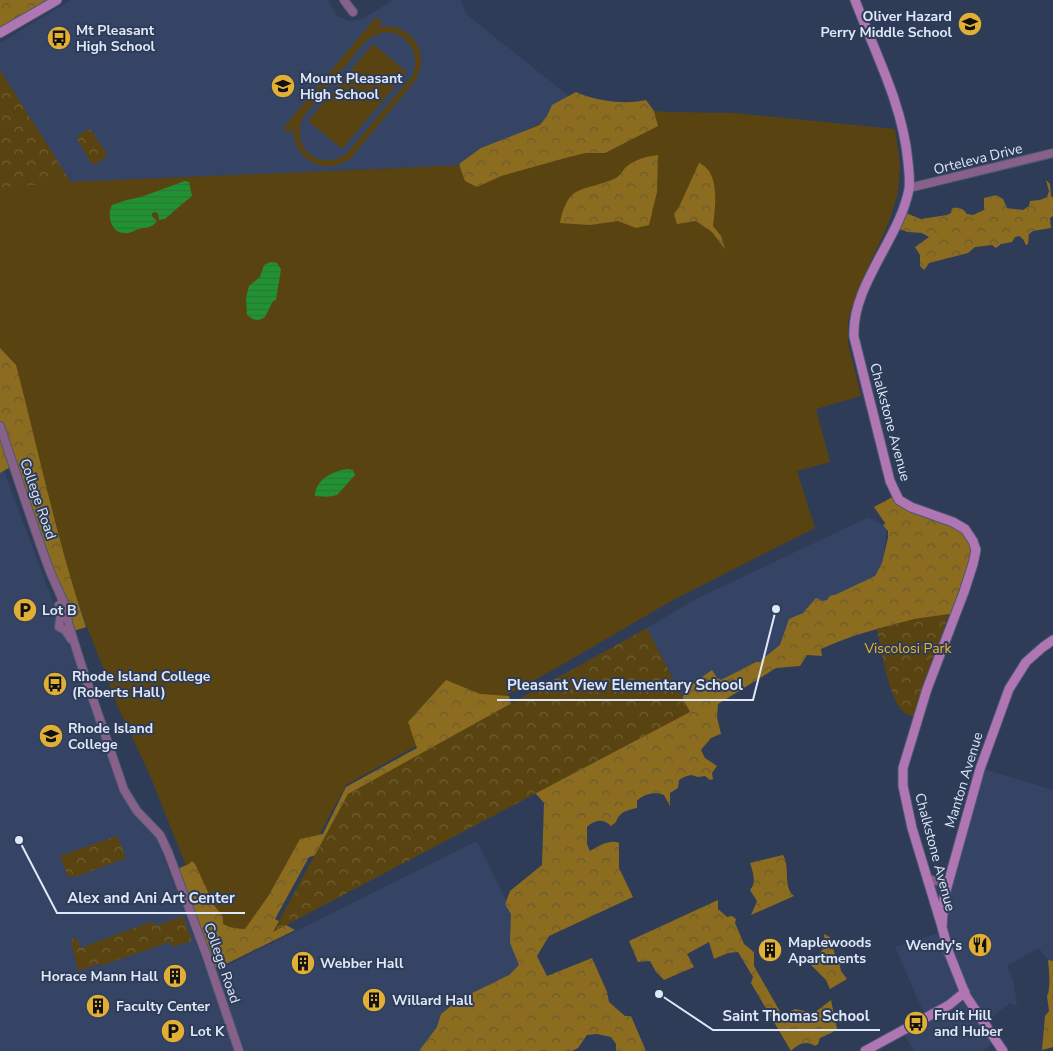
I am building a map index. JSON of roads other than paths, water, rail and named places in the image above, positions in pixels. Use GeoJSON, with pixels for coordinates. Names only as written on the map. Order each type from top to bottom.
{"type":"FeatureCollection","features":[{"type":"Feature","properties":{"kind":"main road"},"geometry":{"type":"LineString","coordinates":[[0,34],[56,0]]}},
{"type":"Feature","properties":{"kind":"main road","name":"Chalkstone Avenue"},"geometry":{"type":"LineString","coordinates":[[855,0],[902,120],[907,150],[909,188],[902,210],[860,301],[853,328],[854,338],[890,481],[896,496],[911,507],[959,525],[970,534],[976,550],[964,592],[926,693],[903,768],[903,786],[912,828],[942,927]]}},
{"type":"Feature","properties":{"kind":"main road","name":"Manton Avenue"},"geometry":{"type":"LineString","coordinates":[[1003,1051],[963,989],[942,927],[943,901],[980,769],[1009,689],[1026,662],[1053,640]]}},
{"type":"Feature","properties":{"kind":"main road"},"geometry":{"type":"LineString","coordinates":[[865,1051],[937,1011],[963,989]]}},
{"type":"Feature","properties":{"kind":"street"},"geometry":{"type":"LineString","coordinates":[[344,0],[353,12]]}},
{"type":"Feature","properties":{"kind":"street","name":"Orteleva Drive"},"geometry":{"type":"LineString","coordinates":[[909,188],[1053,153]]}},
{"type":"Feature","properties":{"kind":"street","name":"College Road"},"geometry":{"type":"LineString","coordinates":[[0,426],[53,580],[59,590],[66,624],[124,790],[137,811],[160,835],[168,852],[206,954],[239,1051]]}},
{"type":"Feature","properties":{"kind":"street"},"geometry":{"type":"LineString","coordinates":[[927,880],[947,883]]}},
{"type":"Feature","properties":{"kind":"place","name":"Oliver Hazard Perry Middle School"},"geometry":{"type":"Point","coordinates":[970,24]}},
{"type":"Feature","properties":{"kind":"place","name":"Mt Pleasant High School"},"geometry":{"type":"Point","coordinates":[59,38]}},
{"type":"Feature","properties":{"kind":"place","name":"Mount Pleasant High School"},"geometry":{"type":"Point","coordinates":[283,86]}},
{"type":"Feature","properties":{"kind":"place","name":"Pleasant View Elementary School"},"geometry":{"type":"Point","coordinates":[776,609]}},
{"type":"Feature","properties":{"kind":"place","name":"Lot B"},"geometry":{"type":"Point","coordinates":[25,610]}},
{"type":"Feature","properties":{"kind":"place","name":"Rhode Island College (Roberts Hall)"},"geometry":{"type":"Point","coordinates":[55,684]}},
{"type":"Feature","properties":{"kind":"place","name":"Rhode Island College"},"geometry":{"type":"Point","coordinates":[51,736]}},
{"type":"Feature","properties":{"kind":"place","name":"Alex and Ani Art Center"},"geometry":{"type":"Point","coordinates":[19,840]}},
{"type":"Feature","properties":{"kind":"place","name":"Wendy's"},"geometry":{"type":"Point","coordinates":[980,945]}},
{"type":"Feature","properties":{"kind":"place","name":"Maplewoods Apartments"},"geometry":{"type":"Point","coordinates":[770,950]}},
{"type":"Feature","properties":{"kind":"place","name":"Webber Hall"},"geometry":{"type":"Point","coordinates":[303,963]}},
{"type":"Feature","properties":{"kind":"place","name":"Horace Mann Hall"},"geometry":{"type":"Point","coordinates":[175,976]}},
{"type":"Feature","properties":{"kind":"place","name":"Saint Thomas School"},"geometry":{"type":"Point","coordinates":[659,994]}},
{"type":"Feature","properties":{"kind":"place","name":"Willard Hall"},"geometry":{"type":"Point","coordinates":[374,1000]}},
{"type":"Feature","properties":{"kind":"place","name":"Faculty Center"},"geometry":{"type":"Point","coordinates":[98,1006]}},
{"type":"Feature","properties":{"kind":"place","name":"Fruit Hill and Huber"},"geometry":{"type":"Point","coordinates":[916,1023]}},
{"type":"Feature","properties":{"kind":"place","name":"Lot K"},"geometry":{"type":"Point","coordinates":[173,1031]}},
{"type":"Feature","properties":{"kind":"park label","name":"Viscolosi Park"},"geometry":{"type":"Point","coordinates":[908,648]}}]}
